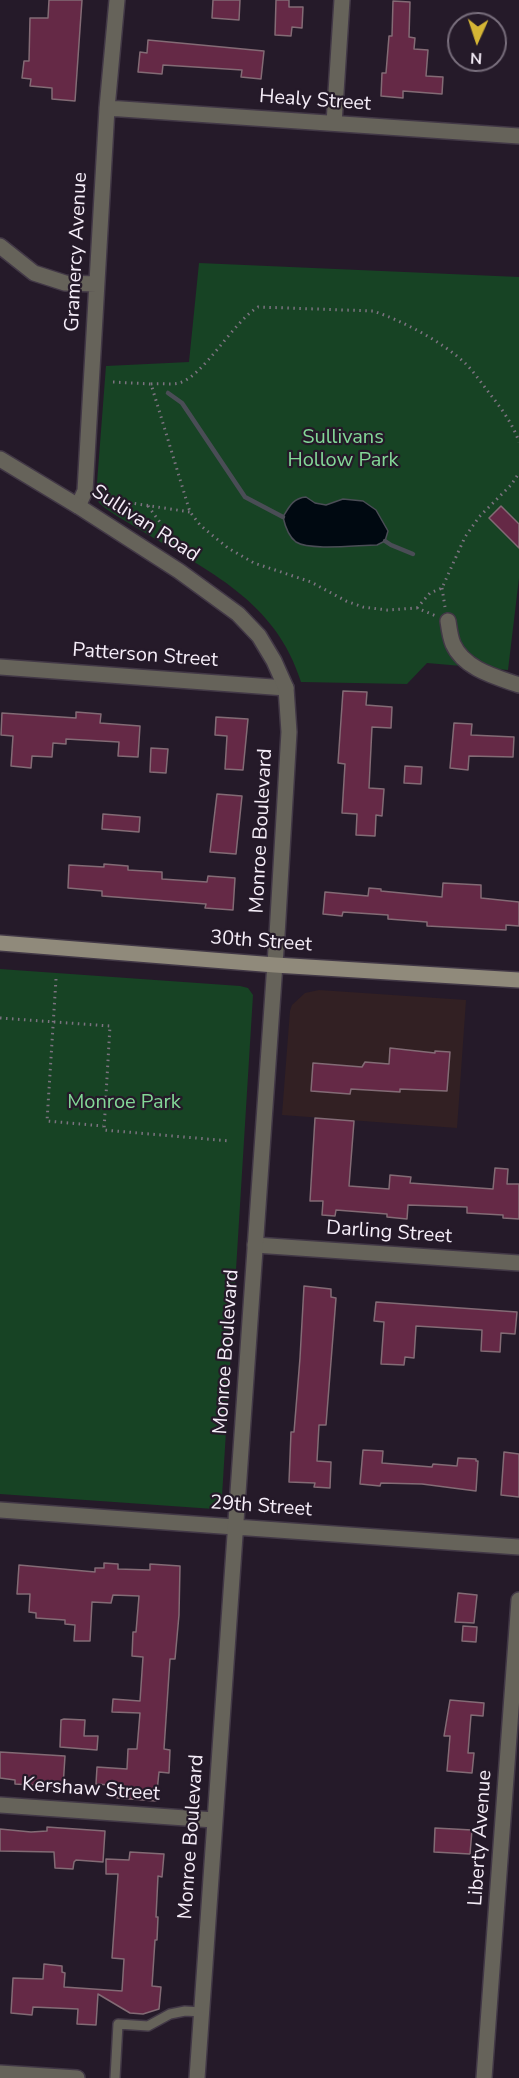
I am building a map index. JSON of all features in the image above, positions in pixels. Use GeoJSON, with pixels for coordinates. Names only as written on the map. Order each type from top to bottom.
{"type":"FeatureCollection","features":[{"type":"Feature","properties":{"kind":"main road","name":"30th Street"},"geometry":{"type":"LineString","coordinates":[[0,943],[275,965],[519,980]]}},
{"type":"Feature","properties":{"kind":"street","name":"Gramercy Avenue"},"geometry":{"type":"LineString","coordinates":[[78,506],[86,491],[107,108],[117,0]]}},
{"type":"Feature","properties":{"kind":"street"},"geometry":{"type":"LineString","coordinates":[[334,123],[342,0]]}},
{"type":"Feature","properties":{"kind":"street","name":"Healy Street"},"geometry":{"type":"LineString","coordinates":[[107,108],[519,136]]}},
{"type":"Feature","properties":{"kind":"street"},"geometry":{"type":"LineString","coordinates":[[0,246],[34,273],[65,283],[96,284]]}},
{"type":"Feature","properties":{"kind":"street","name":"Sullivan Road"},"geometry":{"type":"LineString","coordinates":[[0,459],[78,506],[212,593],[238,614],[259,636]]}},
{"type":"Feature","properties":{"kind":"street"},"geometry":{"type":"LineString","coordinates":[[448,621],[453,644],[463,658],[474,667],[519,685]]}},
{"type":"Feature","properties":{"kind":"street","name":"Monroe Boulevard"},"geometry":{"type":"LineString","coordinates":[[197,2078],[275,965],[289,732],[286,688],[259,636]]}},
{"type":"Feature","properties":{"kind":"street","name":"Patterson Street"},"geometry":{"type":"LineString","coordinates":[[0,666],[286,688]]}},
{"type":"Feature","properties":{"kind":"street","name":"Darling Street"},"geometry":{"type":"LineString","coordinates":[[255,1245],[519,1263]]}},
{"type":"Feature","properties":{"kind":"street","name":"29th Street"},"geometry":{"type":"LineString","coordinates":[[0,1510],[519,1546]]}},
{"type":"Feature","properties":{"kind":"street","name":"Liberty Avenue"},"geometry":{"type":"LineString","coordinates":[[484,2078],[519,1600]]}},
{"type":"Feature","properties":{"kind":"street","name":"Kershaw Street"},"geometry":{"type":"LineString","coordinates":[[0,1805],[214,1820]]}},
{"type":"Feature","properties":{"kind":"street"},"geometry":{"type":"LineString","coordinates":[[0,2073],[77,2078]]}},
{"type":"Feature","properties":{"kind":"lane"},"geometry":{"type":"LineString","coordinates":[[115,2078],[118,2024],[148,2026],[170,2014],[185,2011],[202,2012]]}},
{"type":"Feature","properties":{"kind":"path"},"geometry":{"type":"LineString","coordinates":[[113,382],[181,383],[197,372],[246,314],[258,307],[373,311],[386,315],[439,344],[468,366],[500,407],[516,432],[519,442]]}},
{"type":"Feature","properties":{"kind":"path"},"geometry":{"type":"LineString","coordinates":[[151,384],[190,512],[228,548],[254,563],[311,582],[346,601],[363,607],[417,608],[448,621]]}},
{"type":"Feature","properties":{"kind":"path"},"geometry":{"type":"LineString","coordinates":[[448,621],[442,588],[465,537],[479,517],[511,485],[519,473]]}},
{"type":"Feature","properties":{"kind":"path"},"geometry":{"type":"LineString","coordinates":[[105,499],[190,512]]}},
{"type":"Feature","properties":{"kind":"path"},"geometry":{"type":"LineString","coordinates":[[148,506],[179,548]]}},
{"type":"Feature","properties":{"kind":"path"},"geometry":{"type":"LineString","coordinates":[[417,608],[430,593],[442,588]]}},
{"type":"Feature","properties":{"kind":"path"},"geometry":{"type":"LineString","coordinates":[[56,979],[47,1121],[104,1126]]}},
{"type":"Feature","properties":{"kind":"path"},"geometry":{"type":"LineString","coordinates":[[0,1018],[111,1026],[104,1130],[231,1141]]}},
{"type":"Feature","properties":{"kind":"shaded area"},"geometry":{"type":"Polygon","coordinates":[[[306,497],[315,503],[326,505],[343,499],[363,501],[376,510],[388,531],[385,541],[377,545],[335,547],[303,545],[296,542],[289,534],[283,517],[295,501],[306,497]]]}},
{"type":"Feature","properties":{"kind":"shaded area"},"geometry":{"type":"Polygon","coordinates":[[[319,990],[466,1000],[457,1128],[282,1115],[290,1011],[292,1005],[305,993],[319,990]]]}},
{"type":"Feature","properties":{"kind":"green space","name":"Sullivans Hollow Park"},"geometry":{"type":"Polygon","coordinates":[[[199,263],[519,277],[519,578],[508,670],[427,663],[407,684],[301,682],[290,654],[275,630],[237,591],[99,503],[96,496],[106,366],[189,362],[199,263]]]}},
{"type":"Feature","properties":{"kind":"green space","name":"Monroe Park"},"geometry":{"type":"Polygon","coordinates":[[[0,969],[240,986],[248,988],[253,995],[222,1496],[220,1504],[214,1509],[0,1494],[0,969]]]}},
{"type":"Feature","properties":{"kind":"building"},"geometry":{"type":"Polygon","coordinates":[[[49,0],[82,0],[75,101],[52,99],[52,88],[30,86],[31,79],[22,78],[24,61],[29,61],[30,18],[48,18],[49,0]]]}},
{"type":"Feature","properties":{"kind":"building"},"geometry":{"type":"Polygon","coordinates":[[[213,0],[240,0],[239,20],[212,18],[213,0]]]}},
{"type":"Feature","properties":{"kind":"building"},"geometry":{"type":"Polygon","coordinates":[[[276,0],[289,0],[289,7],[303,7],[302,28],[292,27],[291,36],[275,35],[276,0]]]}},
{"type":"Feature","properties":{"kind":"building"},"geometry":{"type":"Polygon","coordinates":[[[393,1],[410,2],[409,37],[415,38],[414,49],[428,50],[426,76],[443,77],[442,94],[403,91],[403,98],[381,96],[382,73],[386,73],[389,36],[392,36],[393,1]]]}},
{"type":"Feature","properties":{"kind":"building"},"geometry":{"type":"Polygon","coordinates":[[[148,40],[264,51],[261,79],[241,77],[242,70],[163,65],[162,74],[138,72],[140,52],[147,53],[148,40]]]}},
{"type":"Feature","properties":{"kind":"building"},"geometry":{"type":"Polygon","coordinates":[[[501,506],[519,524],[519,548],[489,518],[501,506]]]}},
{"type":"Feature","properties":{"kind":"building"},"geometry":{"type":"Polygon","coordinates":[[[343,691],[367,692],[366,705],[392,707],[391,728],[372,727],[369,788],[384,789],[382,816],[376,815],[375,836],[356,835],[357,814],[342,813],[345,764],[338,763],[343,691]]]}},
{"type":"Feature","properties":{"kind":"building"},"geometry":{"type":"Polygon","coordinates":[[[76,712],[101,714],[100,723],[140,726],[138,757],[118,756],[119,742],[66,739],[66,744],[53,743],[52,757],[32,756],[31,768],[11,766],[13,736],[1,735],[2,713],[76,718],[76,712]]]}},
{"type":"Feature","properties":{"kind":"building"},"geometry":{"type":"Polygon","coordinates":[[[216,717],[248,719],[243,770],[225,769],[227,736],[215,735],[216,717]]]}},
{"type":"Feature","properties":{"kind":"building"},"geometry":{"type":"Polygon","coordinates":[[[454,723],[472,724],[471,735],[514,737],[513,757],[469,756],[468,770],[450,768],[454,723]]]}},
{"type":"Feature","properties":{"kind":"building"},"geometry":{"type":"Polygon","coordinates":[[[151,748],[168,749],[166,773],[150,772],[151,748]]]}},
{"type":"Feature","properties":{"kind":"building"},"geometry":{"type":"Polygon","coordinates":[[[405,766],[422,767],[421,784],[404,783],[405,766]]]}},
{"type":"Feature","properties":{"kind":"building"},"geometry":{"type":"Polygon","coordinates":[[[217,794],[242,796],[236,854],[210,852],[217,794]]]}},
{"type":"Feature","properties":{"kind":"building"},"geometry":{"type":"Polygon","coordinates":[[[103,814],[140,817],[139,832],[102,829],[103,814]]]}},
{"type":"Feature","properties":{"kind":"building"},"geometry":{"type":"Polygon","coordinates":[[[104,864],[128,866],[128,870],[162,872],[162,879],[207,882],[208,876],[235,878],[233,910],[205,908],[206,904],[102,896],[102,891],[68,888],[69,865],[104,867],[104,864]]]}},
{"type":"Feature","properties":{"kind":"building"},"geometry":{"type":"Polygon","coordinates":[[[443,883],[481,885],[481,898],[519,902],[519,926],[506,925],[506,930],[427,926],[427,922],[388,919],[388,915],[343,912],[342,916],[323,914],[325,892],[368,896],[369,888],[442,897],[443,883]]]}},
{"type":"Feature","properties":{"kind":"building"},"geometry":{"type":"Polygon","coordinates":[[[390,1048],[435,1053],[435,1051],[450,1052],[447,1091],[400,1089],[400,1092],[351,1089],[350,1094],[311,1091],[313,1063],[362,1067],[365,1062],[389,1064],[390,1048]]]}},
{"type":"Feature","properties":{"kind":"building"},"geometry":{"type":"Polygon","coordinates":[[[315,1118],[354,1121],[349,1186],[389,1189],[390,1175],[411,1177],[410,1183],[493,1189],[495,1168],[508,1169],[507,1184],[519,1184],[519,1219],[503,1218],[503,1215],[467,1213],[467,1207],[408,1205],[407,1219],[387,1217],[387,1214],[336,1210],[335,1216],[322,1215],[323,1201],[310,1201],[315,1118]]]}},
{"type":"Feature","properties":{"kind":"building"},"geometry":{"type":"Polygon","coordinates":[[[304,1286],[331,1289],[331,1297],[336,1298],[326,1425],[319,1425],[317,1461],[331,1462],[330,1488],[314,1487],[315,1483],[289,1482],[291,1432],[294,1432],[304,1286]]]}},
{"type":"Feature","properties":{"kind":"building"},"geometry":{"type":"Polygon","coordinates":[[[376,1302],[517,1312],[515,1334],[501,1333],[500,1352],[481,1351],[482,1330],[416,1326],[414,1358],[405,1357],[404,1365],[381,1364],[384,1322],[374,1321],[376,1302]]]}},
{"type":"Feature","properties":{"kind":"building"},"geometry":{"type":"Polygon","coordinates":[[[363,1450],[383,1451],[382,1463],[432,1467],[433,1464],[457,1466],[458,1458],[476,1459],[478,1461],[476,1491],[422,1484],[381,1483],[380,1486],[360,1484],[363,1450]]]}},
{"type":"Feature","properties":{"kind":"building"},"geometry":{"type":"Polygon","coordinates":[[[504,1452],[519,1454],[519,1497],[501,1495],[504,1452]]]}},
{"type":"Feature","properties":{"kind":"building"},"geometry":{"type":"Polygon","coordinates":[[[104,1563],[118,1564],[118,1569],[150,1570],[150,1564],[180,1566],[179,1615],[175,1659],[170,1659],[164,1749],[170,1750],[169,1773],[159,1772],[156,1801],[117,1798],[118,1794],[109,1793],[110,1785],[96,1784],[97,1767],[127,1769],[128,1749],[137,1749],[140,1713],[112,1712],[113,1699],[140,1701],[143,1657],[132,1656],[139,1596],[113,1595],[111,1603],[92,1602],[90,1641],[74,1641],[75,1625],[65,1624],[65,1620],[36,1618],[36,1613],[29,1612],[30,1594],[17,1594],[19,1565],[95,1572],[95,1568],[104,1568],[104,1563]]]}},
{"type":"Feature","properties":{"kind":"building"},"geometry":{"type":"Polygon","coordinates":[[[458,1593],[477,1595],[474,1623],[455,1622],[458,1593]]]}},
{"type":"Feature","properties":{"kind":"building"},"geometry":{"type":"Polygon","coordinates":[[[463,1626],[477,1627],[476,1642],[462,1641],[463,1626]]]}},
{"type":"Feature","properties":{"kind":"building"},"geometry":{"type":"Polygon","coordinates":[[[450,1700],[484,1703],[483,1716],[471,1715],[468,1753],[474,1753],[472,1773],[447,1771],[450,1736],[444,1736],[450,1700]]]}},
{"type":"Feature","properties":{"kind":"building"},"geometry":{"type":"Polygon","coordinates":[[[61,1720],[85,1720],[84,1736],[98,1736],[97,1750],[60,1747],[61,1720]]]}},
{"type":"Feature","properties":{"kind":"building"},"geometry":{"type":"Polygon","coordinates":[[[0,1752],[65,1756],[63,1787],[15,1784],[15,1780],[0,1778],[0,1752]]]}},
{"type":"Feature","properties":{"kind":"building"},"geometry":{"type":"Polygon","coordinates":[[[47,1827],[105,1831],[103,1862],[76,1860],[73,1869],[55,1868],[54,1852],[0,1851],[0,1829],[31,1832],[47,1831],[47,1827]]]}},
{"type":"Feature","properties":{"kind":"building"},"geometry":{"type":"Polygon","coordinates":[[[435,1828],[472,1830],[470,1854],[434,1852],[435,1828]]]}},
{"type":"Feature","properties":{"kind":"building"},"geometry":{"type":"Polygon","coordinates":[[[130,1852],[164,1854],[162,1877],[158,1876],[157,1940],[155,1940],[152,1986],[161,1987],[159,2009],[143,2014],[130,2013],[98,1994],[96,2025],[77,2024],[78,2009],[33,2007],[32,2015],[11,2013],[13,1978],[43,1979],[44,1964],[62,1966],[62,1972],[65,1973],[64,1987],[122,1991],[124,1959],[112,1958],[118,1874],[106,1874],[106,1859],[129,1860],[130,1852]]]}},
{"type":"Feature","properties":{"kind":"waterway"},"geometry":{"type":"LineString","coordinates":[[168,393],[182,403],[245,497],[283,517]]}},
{"type":"Feature","properties":{"kind":"waterway"},"geometry":{"type":"LineString","coordinates":[[385,541],[413,554]]}}]}
